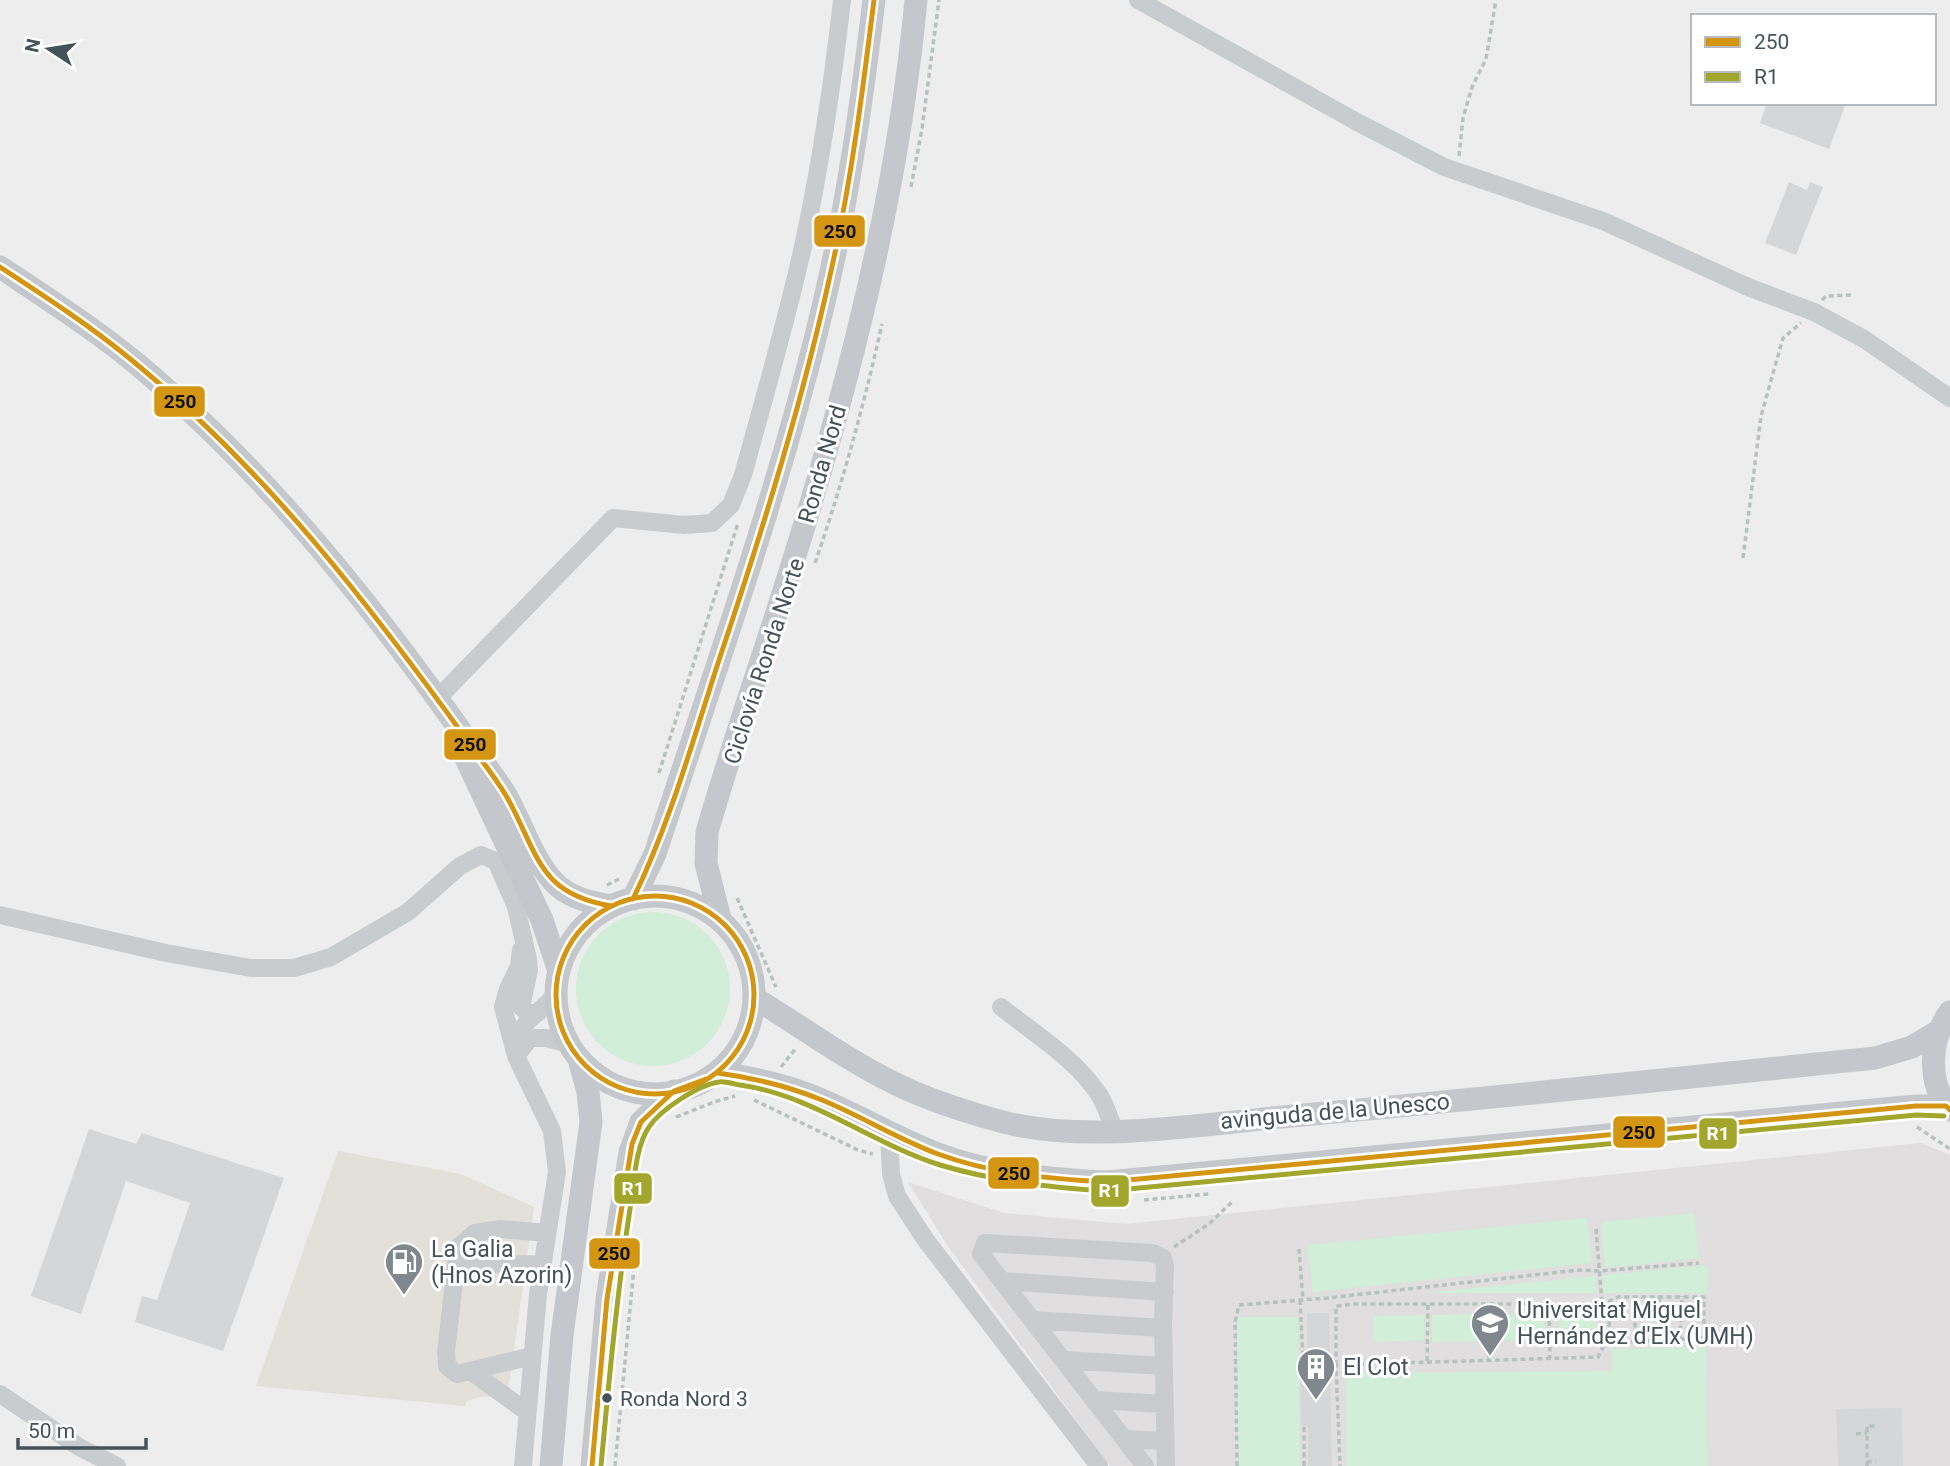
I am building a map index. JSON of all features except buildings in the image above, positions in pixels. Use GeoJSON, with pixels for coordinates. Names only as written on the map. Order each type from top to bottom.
{"type":"FeatureCollection","features":[{"type":"Feature","properties":{"kind":"main road","name":"Ronda Nord"},"geometry":{"type":"LineString","coordinates":[[622,902],[654,854],[754,553],[797,409],[825,297],[844,202],[862,102],[874,0]]}},
{"type":"Feature","properties":{"kind":"main road","name":"Ronda Nord"},"geometry":{"type":"LineString","coordinates":[[720,919],[706,863],[707,832],[811,505],[850,366],[882,224],[896,146],[916,0]]}},
{"type":"Feature","properties":{"kind":"main road"},"geometry":{"type":"LineString","coordinates":[[0,267],[150,374],[246,465],[379,619],[438,698],[506,796],[540,862],[557,885],[594,903],[661,897],[681,901],[720,919],[740,943],[748,963],[756,999],[755,1012],[739,1052],[718,1073],[674,1091],[650,1093],[625,1089],[601,1079],[575,1053]]}},
{"type":"Feature","properties":{"kind":"main road"},"geometry":{"type":"LineString","coordinates":[[438,698],[542,920],[559,971]]}},
{"type":"Feature","properties":{"kind":"main road"},"geometry":{"type":"LineString","coordinates":[[551,1466],[564,1323],[591,1122],[589,1092],[575,1053],[564,1035],[559,1014],[559,971],[566,951],[587,921],[622,902]]}},
{"type":"Feature","properties":{"kind":"main road","name":"avinguda de la Unesco"},"geometry":{"type":"LineString","coordinates":[[756,999],[826,1045],[895,1084],[950,1106],[1006,1122],[1059,1131],[1115,1131],[1336,1112],[1875,1058],[1912,1047],[1944,1022]]}},
{"type":"Feature","properties":{"kind":"main road"},"geometry":{"type":"LineString","coordinates":[[1944,1022],[1933,1052],[1937,1087],[1948,1108]]}},
{"type":"Feature","properties":{"kind":"main road"},"geometry":{"type":"LineString","coordinates":[[718,1073],[761,1079],[807,1094],[889,1134],[942,1156],[1004,1171],[1060,1180],[1107,1182],[1916,1105],[1948,1108]]}},
{"type":"Feature","properties":{"kind":"main road"},"geometry":{"type":"LineString","coordinates":[[592,1466],[607,1300],[630,1152],[641,1122],[674,1091]]}},
{"type":"Feature","properties":{"kind":"street"},"geometry":{"type":"LineString","coordinates":[[438,698],[613,518],[684,525],[712,523],[731,505],[744,475],[803,244],[821,152],[842,0]]}},
{"type":"Feature","properties":{"kind":"street"},"geometry":{"type":"LineString","coordinates":[[1138,0],[1357,122],[1457,172],[1603,220],[1748,287],[1814,312],[1864,339],[1950,398]]}},
{"type":"Feature","properties":{"kind":"street"},"geometry":{"type":"LineString","coordinates":[[0,915],[166,953],[251,968],[294,968],[331,957],[408,912],[460,866],[481,855],[496,861],[516,907],[529,970],[522,1007],[528,1013],[538,1013]]}},
{"type":"Feature","properties":{"kind":"street"},"geometry":{"type":"LineString","coordinates":[[523,940],[519,966],[503,1007],[516,1056],[552,1131],[557,1172],[542,1264],[523,1466]]}},
{"type":"Feature","properties":{"kind":"street"},"geometry":{"type":"LineString","coordinates":[[516,1056],[518,1036],[526,1023],[557,994]]}},
{"type":"Feature","properties":{"kind":"street"},"geometry":{"type":"LineString","coordinates":[[1001,1007],[1066,1058],[1088,1080],[1102,1099],[1115,1131]]}},
{"type":"Feature","properties":{"kind":"street"},"geometry":{"type":"LineString","coordinates":[[516,1056],[530,1038],[546,1038],[575,1053]]}},
{"type":"Feature","properties":{"kind":"street"},"geometry":{"type":"LineString","coordinates":[[889,1134],[891,1174],[897,1196],[925,1239],[1099,1466]]}},
{"type":"Feature","properties":{"kind":"street"},"geometry":{"type":"LineString","coordinates":[[532,1356],[457,1374],[447,1366],[446,1352],[458,1247],[475,1233],[501,1229],[547,1233]]}},
{"type":"Feature","properties":{"kind":"street"},"geometry":{"type":"LineString","coordinates":[[1145,1466],[981,1254],[985,1243],[1152,1253],[1163,1258],[1166,1466]]}},
{"type":"Feature","properties":{"kind":"street"},"geometry":{"type":"LineString","coordinates":[[456,1265],[542,1264]]}},
{"type":"Feature","properties":{"kind":"street"},"geometry":{"type":"LineString","coordinates":[[1002,1281],[1165,1292]]}},
{"type":"Feature","properties":{"kind":"street"},"geometry":{"type":"LineString","coordinates":[[1033,1320],[1163,1328]]}},
{"type":"Feature","properties":{"kind":"street"},"geometry":{"type":"LineString","coordinates":[[1064,1360],[1164,1366]]}},
{"type":"Feature","properties":{"kind":"street"},"geometry":{"type":"LineString","coordinates":[[472,1372],[527,1412]]}},
{"type":"Feature","properties":{"kind":"street"},"geometry":{"type":"LineString","coordinates":[[0,1394],[79,1447],[117,1466]]}},
{"type":"Feature","properties":{"kind":"street"},"geometry":{"type":"LineString","coordinates":[[1095,1400],[1164,1404]]}},
{"type":"Feature","properties":{"kind":"street"},"geometry":{"type":"LineString","coordinates":[[1125,1438],[1164,1441]]}},
{"type":"Feature","properties":{"kind":"path"},"geometry":{"type":"LineString","coordinates":[[910,193],[922,129],[939,0]]}},
{"type":"Feature","properties":{"kind":"path"},"geometry":{"type":"LineString","coordinates":[[1457,172],[1463,118],[1472,87],[1486,59],[1496,0]]}},
{"type":"Feature","properties":{"kind":"path"},"geometry":{"type":"LineString","coordinates":[[1743,558],[1761,416],[1783,338],[1814,312],[1825,296],[1854,295]]}},
{"type":"Feature","properties":{"kind":"path","name":"Ciclovía Ronda Norte"},"geometry":{"type":"LineString","coordinates":[[813,570],[830,521],[872,372],[883,321]]}},
{"type":"Feature","properties":{"kind":"path"},"geometry":{"type":"LineString","coordinates":[[734,891],[779,995]]}},
{"type":"Feature","properties":{"kind":"path"},"geometry":{"type":"LineString","coordinates":[[670,1120],[687,1111],[737,1096]]}},
{"type":"Feature","properties":{"kind":"path"},"geometry":{"type":"LineString","coordinates":[[758,1096],[747,1096],[858,1150],[873,1154]]}},
{"type":"Feature","properties":{"kind":"path"},"geometry":{"type":"LineString","coordinates":[[1166,1252],[1209,1224],[1233,1201]]}},
{"type":"Feature","properties":{"kind":"path"},"geometry":{"type":"LineString","coordinates":[[1596,1229],[1602,1303]]}},
{"type":"Feature","properties":{"kind":"path"},"geometry":{"type":"LineString","coordinates":[[1299,1249],[1304,1376]]}},
{"type":"Feature","properties":{"kind":"path"},"geometry":{"type":"LineString","coordinates":[[615,1466],[636,1251]]}},
{"type":"Feature","properties":{"kind":"path"},"geometry":{"type":"LineString","coordinates":[[1237,1466],[1235,1322],[1239,1305],[1579,1270],[1599,1271],[1699,1263]]}},
{"type":"Feature","properties":{"kind":"path"},"geometry":{"type":"LineString","coordinates":[[1659,1296],[1661,1340]]}},
{"type":"Feature","properties":{"kind":"path"},"geometry":{"type":"LineString","coordinates":[[1680,1339],[1682,1296]]}},
{"type":"Feature","properties":{"kind":"path"},"geometry":{"type":"LineString","coordinates":[[1340,1466],[1336,1306],[1602,1303],[1618,1297],[1704,1297],[1704,1332],[1701,1338],[1605,1343]]}},
{"type":"Feature","properties":{"kind":"path"},"geometry":{"type":"LineString","coordinates":[[1635,1297],[1635,1342]]}},
{"type":"Feature","properties":{"kind":"path"},"geometry":{"type":"LineString","coordinates":[[1336,1366],[1598,1357],[1609,1328],[1610,1301]]}},
{"type":"Feature","properties":{"kind":"path"},"geometry":{"type":"LineString","coordinates":[[1427,1361],[1428,1304]]}},
{"type":"Feature","properties":{"kind":"path"},"geometry":{"type":"LineString","coordinates":[[1489,1304],[1489,1359]]}},
{"type":"Feature","properties":{"kind":"path"},"geometry":{"type":"LineString","coordinates":[[1549,1304],[1549,1358]]}},
{"type":"Feature","properties":{"kind":"path"},"geometry":{"type":"LineString","coordinates":[[1876,1461],[1867,1464],[1867,1426],[1877,1426]]}},
{"type":"Feature","properties":{"kind":"path"},"geometry":{"type":"LineString","coordinates":[[1304,1427],[1304,1466]]}},
{"type":"Feature","properties":{"kind":"path"},"geometry":{"type":"LineString","coordinates":[[1856,1434],[1867,1433]]}},
{"type":"Feature","properties":{"kind":"shaded area","name":"Universitat Miguel Hernández d'Elx (UMH)"},"geometry":{"type":"Polygon","coordinates":[[[1921,1143],[1950,1155],[1950,1466],[1110,1466],[949,1248],[908,1182],[1004,1213],[1126,1224],[1921,1143]]]}},
{"type":"Feature","properties":{"kind":"shaded area","name":"La Galia (Hnos Azorin)"},"geometry":{"type":"Polygon","coordinates":[[[338,1151],[461,1174],[534,1207],[509,1386],[510,1409],[493,1396],[467,1401],[465,1406],[256,1386],[338,1151]]]}},
{"type":"Feature","properties":{"kind":"green space"},"geometry":{"type":"Polygon","coordinates":[[[653,912],[682,918],[707,935],[724,960],[730,989],[724,1018],[707,1043],[682,1060],[653,1066],[624,1060],[599,1043],[582,1018],[576,989],[582,960],[599,935],[624,918],[653,912]]]}},
{"type":"Feature","properties":{"kind":"green space"},"geometry":{"type":"Polygon","coordinates":[[[1694,1213],[1699,1258],[1605,1268],[1601,1222],[1694,1213]]]}},
{"type":"Feature","properties":{"kind":"green space"},"geometry":{"type":"Polygon","coordinates":[[[1587,1218],[1592,1263],[1313,1292],[1307,1245],[1587,1218]]]}},
{"type":"Feature","properties":{"kind":"green space"},"geometry":{"type":"Polygon","coordinates":[[[1707,1265],[1707,1293],[1604,1293],[1602,1275],[1707,1265]]]}},
{"type":"Feature","properties":{"kind":"green space"},"geometry":{"type":"Polygon","coordinates":[[[1595,1276],[1598,1293],[1424,1293],[1595,1276]]]}},
{"type":"Feature","properties":{"kind":"green space"},"geometry":{"type":"Polygon","coordinates":[[[1596,1313],[1596,1334],[1559,1335],[1559,1314],[1596,1313]]]}},
{"type":"Feature","properties":{"kind":"green space"},"geometry":{"type":"Polygon","coordinates":[[[1484,1314],[1484,1341],[1432,1342],[1432,1315],[1484,1314]]]}},
{"type":"Feature","properties":{"kind":"green space"},"geometry":{"type":"Polygon","coordinates":[[[1492,1314],[1544,1314],[1545,1340],[1493,1341],[1492,1314]]]}},
{"type":"Feature","properties":{"kind":"green space"},"geometry":{"type":"Polygon","coordinates":[[[1425,1315],[1424,1340],[1374,1342],[1374,1316],[1425,1315]]]}},
{"type":"Feature","properties":{"kind":"green space"},"geometry":{"type":"Polygon","coordinates":[[[1237,1317],[1298,1317],[1300,1466],[1239,1466],[1237,1317]]]}},
{"type":"Feature","properties":{"kind":"green space"},"geometry":{"type":"Polygon","coordinates":[[[1706,1347],[1707,1466],[1347,1466],[1346,1373],[1612,1371],[1612,1349],[1706,1347]]]}},
{"type":"Feature","properties":{"kind":"transit line","name":"250"},"geometry":{"type":"LineString","coordinates":[[633,899],[680,781],[796,413],[840,230],[874,0]]}},
{"type":"Feature","properties":{"kind":"transit line","name":"250"},"geometry":{"type":"LineString","coordinates":[[0,267],[118,349],[183,404],[229,449],[315,543],[396,644],[500,786],[544,869],[555,882],[569,892],[612,906]]}},
{"type":"Feature","properties":{"kind":"transit line","name":"250"},"geometry":{"type":"LineString","coordinates":[[655,896],[693,904],[725,925],[746,957],[754,995],[746,1033],[725,1065],[693,1086],[655,1094],[617,1086],[585,1065],[564,1033],[556,995],[564,957],[585,925],[617,904],[655,896]]}},
{"type":"Feature","properties":{"kind":"transit line","name":"250"},"geometry":{"type":"LineString","coordinates":[[718,1073],[771,1083],[809,1095],[923,1148],[958,1161],[1021,1174],[1107,1182],[1916,1106],[1946,1106],[1950,1110]]}},
{"type":"Feature","properties":{"kind":"transit line","name":"250"},"geometry":{"type":"LineString","coordinates":[[592,1466],[607,1299],[632,1144],[641,1122],[674,1091],[706,1079]]}},
{"type":"Feature","properties":{"kind":"transit line","name":"R1"},"geometry":{"type":"LineString","coordinates":[[601,1466],[621,1273],[641,1145],[654,1120],[670,1106],[710,1084],[726,1082],[766,1090],[792,1099],[915,1156],[960,1171],[1023,1183],[1107,1191],[1916,1115],[1944,1116]]}},
{"type":"Feature","properties":{"kind":"place","name":"La Galia (Hnos Azorin)"},"geometry":{"type":"Point","coordinates":[404,1296]}},
{"type":"Feature","properties":{"kind":"place","name":"Universitat Miguel Hernández d'Elx (UMH)"},"geometry":{"type":"Point","coordinates":[1490,1357]}},
{"type":"Feature","properties":{"kind":"place","name":"Ronda Nord 3"},"geometry":{"type":"Point","coordinates":[607,1398]}},
{"type":"Feature","properties":{"kind":"place","name":"El Clot"},"geometry":{"type":"Point","coordinates":[1316,1401]}}]}
